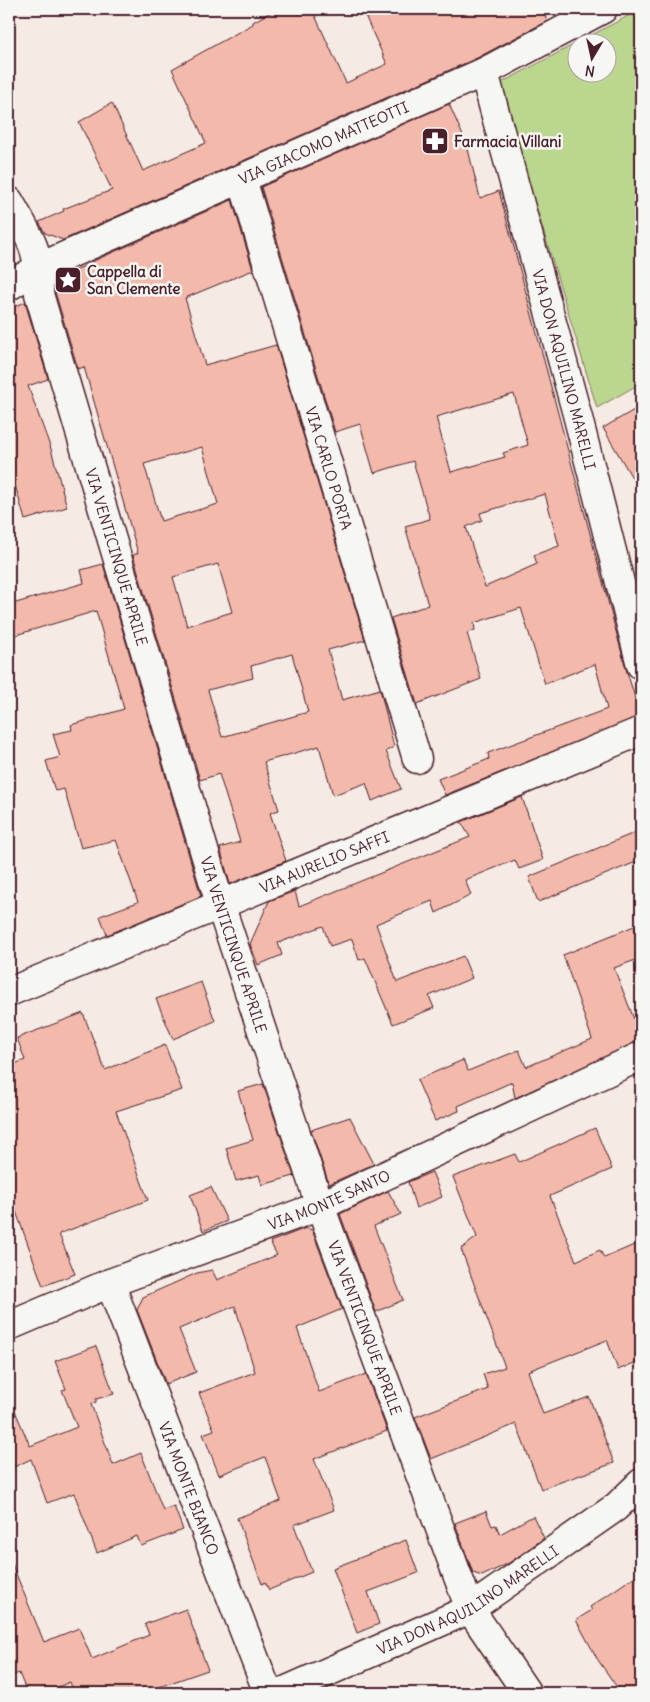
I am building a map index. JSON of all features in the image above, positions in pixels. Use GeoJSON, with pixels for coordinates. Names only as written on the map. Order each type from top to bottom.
{"type":"FeatureCollection","features":[{"type":"Feature","properties":{"kind":"street","name":"VIA GIACOMO MATTEOTTI"},"geometry":{"type":"LineString","coordinates":[[9,286],[40,267],[484,72],[603,9]]}},
{"type":"Feature","properties":{"kind":"street","name":"VIA DON AQUILINO MARELLI"},"geometry":{"type":"LineString","coordinates":[[484,72],[578,418],[641,665]]}},
{"type":"Feature","properties":{"kind":"street","name":"VIA CARLO PORTA"},"geometry":{"type":"LineString","coordinates":[[242,179],[417,760]]}},
{"type":"Feature","properties":{"kind":"street","name":"VIA VENTICINQUE APRILE"},"geometry":{"type":"LineString","coordinates":[[9,202],[32,239],[40,267],[39,294],[220,904],[320,1206],[470,1609],[527,1693]]}},
{"type":"Feature","properties":{"kind":"street","name":"VIA AURELIO SAFFI"},"geometry":{"type":"LineString","coordinates":[[9,992],[641,731]]}},
{"type":"Feature","properties":{"kind":"street","name":"VIA MONTE SANTO"},"geometry":{"type":"LineString","coordinates":[[9,1326],[110,1283],[320,1206],[641,1056]]}},
{"type":"Feature","properties":{"kind":"street","name":"VIA MONTE BIANCO"},"geometry":{"type":"LineString","coordinates":[[110,1283],[268,1693]]}},
{"type":"Feature","properties":{"kind":"street","name":"VIA DON AQUILINO MARELLI"},"geometry":{"type":"LineString","coordinates":[[280,1693],[470,1609],[616,1507],[641,1484]]}},
{"type":"Feature","properties":{"kind":"green space"},"geometry":{"type":"Polygon","coordinates":[[[641,9],[641,383],[597,408],[499,84],[568,47],[568,82],[618,82],[618,32],[598,32],[641,9]]]}},
{"type":"Feature","properties":{"kind":"building"},"geometry":{"type":"Polygon","coordinates":[[[276,9],[312,9],[346,83],[387,64],[362,9],[543,9],[547,21],[477,58],[63,240],[45,233],[39,222],[64,211],[63,209],[112,190],[79,122],[112,103],[143,171],[206,143],[172,69],[276,9]]]}},
{"type":"Feature","properties":{"kind":"building"},"geometry":{"type":"Polygon","coordinates":[[[449,104],[467,145],[480,198],[499,191],[626,669],[641,716],[445,795],[438,779],[489,759],[488,753],[607,709],[595,664],[545,684],[521,608],[474,623],[475,630],[467,633],[481,679],[417,704],[391,618],[428,605],[405,526],[430,519],[413,461],[374,473],[360,424],[335,432],[261,187],[449,104]],[[514,394],[436,417],[451,472],[505,457],[503,453],[528,445],[514,394]],[[545,494],[480,513],[482,520],[466,527],[485,587],[537,564],[534,555],[559,546],[545,494]]]}},
{"type":"Feature","properties":{"kind":"building"},"geometry":{"type":"Polygon","coordinates":[[[232,200],[253,270],[185,298],[205,365],[276,345],[365,640],[328,650],[342,700],[380,689],[394,747],[386,751],[401,789],[372,801],[366,783],[333,795],[319,746],[264,762],[279,810],[270,813],[286,861],[230,884],[220,848],[240,842],[219,774],[200,780],[133,555],[138,553],[84,367],[78,369],[55,292],[55,284],[59,282],[58,279],[100,258],[232,200]],[[202,447],[144,464],[161,521],[218,504],[202,447]],[[218,564],[173,577],[187,626],[232,612],[218,564]],[[292,654],[251,666],[253,678],[208,690],[222,737],[308,712],[292,654]]]}},
{"type":"Feature","properties":{"kind":"building"},"geometry":{"type":"Polygon","coordinates":[[[25,302],[48,379],[28,386],[51,449],[67,507],[25,520],[9,464],[9,309],[25,302]]]}},
{"type":"Feature","properties":{"kind":"building"},"geometry":{"type":"Polygon","coordinates":[[[641,406],[641,493],[603,428],[641,406]]]}},
{"type":"Feature","properties":{"kind":"building"},"geometry":{"type":"Polygon","coordinates":[[[103,564],[201,896],[107,935],[100,916],[138,902],[116,840],[81,848],[64,789],[55,791],[46,761],[60,757],[53,734],[72,730],[71,725],[124,709],[96,611],[9,637],[9,605],[84,583],[81,570],[103,564]]]}},
{"type":"Feature","properties":{"kind":"building"},"geometry":{"type":"Polygon","coordinates":[[[522,797],[543,860],[519,869],[515,860],[465,880],[471,895],[436,913],[432,901],[376,924],[397,982],[463,956],[472,978],[429,996],[434,1008],[393,1024],[365,958],[359,960],[352,939],[330,946],[323,926],[278,943],[282,955],[258,965],[250,944],[269,901],[295,891],[299,906],[470,837],[461,822],[522,797]]]}},
{"type":"Feature","properties":{"kind":"building"},"geometry":{"type":"Polygon","coordinates":[[[641,830],[641,860],[538,902],[529,877],[641,830]]]}},
{"type":"Feature","properties":{"kind":"building"},"geometry":{"type":"Polygon","coordinates":[[[634,926],[641,942],[641,958],[614,968],[634,1019],[641,1016],[641,1041],[515,1098],[512,1082],[458,1106],[459,1111],[435,1121],[417,1080],[463,1060],[468,1071],[519,1050],[526,1067],[592,1039],[563,955],[634,926]]]}},
{"type":"Feature","properties":{"kind":"building"},"geometry":{"type":"Polygon","coordinates":[[[201,982],[215,1021],[173,1039],[156,999],[201,982]]]}},
{"type":"Feature","properties":{"kind":"building"},"geometry":{"type":"Polygon","coordinates":[[[83,1013],[105,1070],[165,1045],[182,1090],[116,1111],[148,1200],[59,1234],[75,1274],[43,1286],[9,1192],[9,1066],[25,1060],[17,1038],[83,1013]]]}},
{"type":"Feature","properties":{"kind":"building"},"geometry":{"type":"Polygon","coordinates":[[[263,1084],[294,1176],[262,1185],[259,1175],[236,1181],[226,1148],[253,1140],[238,1091],[263,1084]]]}},
{"type":"Feature","properties":{"kind":"building"},"geometry":{"type":"Polygon","coordinates":[[[350,1117],[374,1164],[329,1184],[311,1130],[350,1117]]]}},
{"type":"Feature","properties":{"kind":"building"},"geometry":{"type":"Polygon","coordinates":[[[595,1128],[612,1169],[550,1196],[576,1261],[600,1250],[604,1258],[641,1242],[641,1360],[618,1370],[607,1340],[528,1371],[543,1414],[589,1397],[614,1463],[541,1489],[516,1424],[431,1459],[415,1417],[488,1389],[483,1374],[505,1367],[461,1249],[477,1237],[453,1177],[515,1154],[519,1162],[595,1128]]]}},
{"type":"Feature","properties":{"kind":"building"},"geometry":{"type":"Polygon","coordinates":[[[432,1172],[442,1197],[416,1208],[408,1182],[432,1172]]]}},
{"type":"Feature","properties":{"kind":"building"},"geometry":{"type":"Polygon","coordinates":[[[211,1187],[227,1221],[203,1231],[190,1195],[211,1187]]]}},
{"type":"Feature","properties":{"kind":"building"},"geometry":{"type":"Polygon","coordinates":[[[388,1191],[401,1214],[374,1226],[403,1300],[376,1312],[340,1214],[388,1191]]]}},
{"type":"Feature","properties":{"kind":"building"},"geometry":{"type":"Polygon","coordinates":[[[306,1228],[312,1230],[342,1309],[297,1328],[319,1392],[366,1374],[387,1431],[314,1459],[334,1510],[294,1525],[312,1572],[269,1590],[265,1582],[262,1584],[237,1518],[281,1501],[265,1457],[219,1475],[203,1434],[214,1430],[199,1393],[255,1372],[235,1306],[179,1329],[196,1372],[166,1384],[137,1310],[143,1297],[197,1273],[212,1270],[217,1280],[277,1255],[270,1242],[306,1228]]]}},
{"type":"Feature","properties":{"kind":"building"},"geometry":{"type":"Polygon","coordinates":[[[96,1346],[114,1394],[96,1399],[96,1402],[91,1404],[113,1465],[141,1453],[163,1510],[174,1506],[183,1530],[141,1546],[137,1536],[97,1553],[74,1493],[47,1503],[31,1459],[14,1467],[9,1454],[9,1397],[30,1446],[77,1427],[62,1390],[66,1389],[55,1361],[96,1346]]]}},
{"type":"Feature","properties":{"kind":"building"},"geometry":{"type":"Polygon","coordinates":[[[486,1511],[492,1526],[496,1525],[500,1534],[533,1516],[544,1538],[509,1563],[482,1576],[473,1573],[455,1523],[486,1511]]]}},
{"type":"Feature","properties":{"kind":"building"},"geometry":{"type":"Polygon","coordinates":[[[406,1540],[418,1573],[368,1592],[379,1624],[357,1633],[333,1568],[406,1540]]]}},
{"type":"Feature","properties":{"kind":"building"},"geometry":{"type":"Polygon","coordinates":[[[9,1557],[44,1642],[79,1628],[92,1659],[149,1635],[145,1624],[186,1609],[208,1670],[141,1693],[74,1693],[70,1682],[43,1693],[27,1693],[19,1673],[9,1677],[9,1557]]]}},
{"type":"Feature","properties":{"kind":"building"},"geometry":{"type":"Polygon","coordinates":[[[641,1572],[641,1693],[621,1693],[598,1660],[576,1620],[592,1610],[590,1607],[641,1572]]]}},
{"type":"Feature","properties":{"kind":"place","name":"Farmacia Villani"},"geometry":{"type":"Point","coordinates":[435,141]}},
{"type":"Feature","properties":{"kind":"place","name":"Cappella di San Clemente"},"geometry":{"type":"Point","coordinates":[68,280]}}]}
